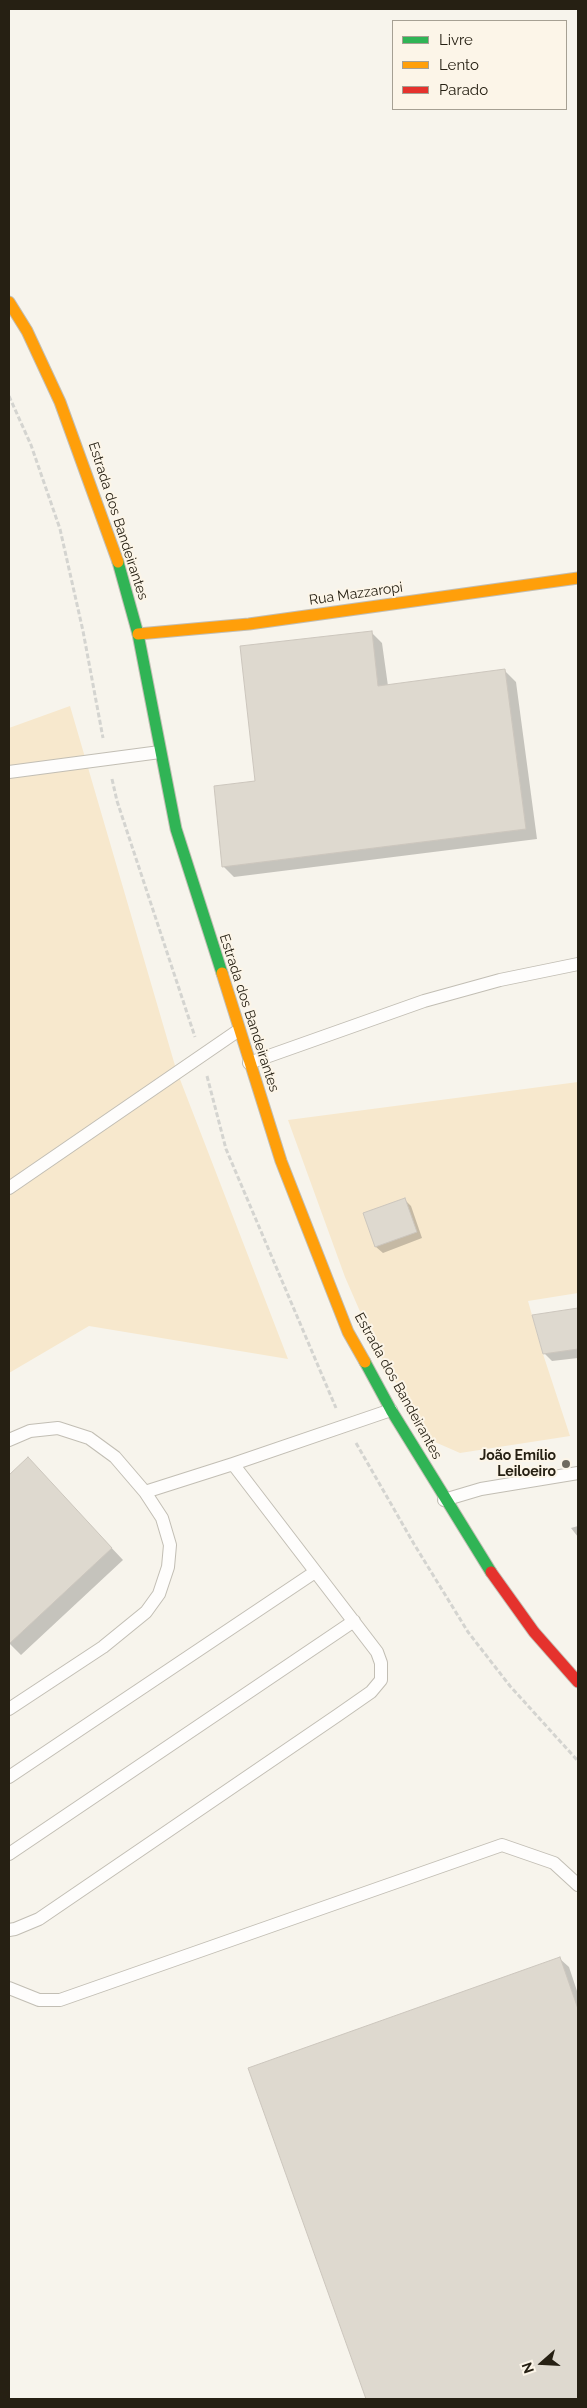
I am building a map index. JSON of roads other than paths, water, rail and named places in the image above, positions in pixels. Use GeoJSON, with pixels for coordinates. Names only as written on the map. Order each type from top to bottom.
{"type":"FeatureCollection","features":[{"type":"Feature","properties":{"kind":"main road","name":"Estrada dos Bandeirantes"},"geometry":{"type":"LineString","coordinates":[[9,302],[27,331],[60,402],[118,560],[138,634],[176,830],[281,1161],[348,1332],[444,1500],[534,1632],[578,1682]]}},
{"type":"Feature","properties":{"kind":"main road","name":"Rua Mazzaropi"},"geometry":{"type":"LineString","coordinates":[[138,634],[249,624],[578,578]]}},
{"type":"Feature","properties":{"kind":"lane"},"geometry":{"type":"LineString","coordinates":[[9,772],[160,752]]}},
{"type":"Feature","properties":{"kind":"lane"},"geometry":{"type":"LineString","coordinates":[[249,1063],[424,1001],[500,980],[578,964]]}},
{"type":"Feature","properties":{"kind":"lane"},"geometry":{"type":"LineString","coordinates":[[9,1188],[239,1030]]}},
{"type":"Feature","properties":{"kind":"lane"},"geometry":{"type":"LineString","coordinates":[[145,1492],[391,1410]]}},
{"type":"Feature","properties":{"kind":"lane"},"geometry":{"type":"LineString","coordinates":[[9,1440],[30,1431],[58,1428],[89,1438],[115,1457],[145,1492],[162,1518],[170,1545],[168,1567],[159,1594],[146,1612],[103,1647],[9,1709]]}},
{"type":"Feature","properties":{"kind":"lane"},"geometry":{"type":"LineString","coordinates":[[9,1930],[39,1919],[371,1692],[381,1680],[381,1663],[377,1652],[233,1464]]}},
{"type":"Feature","properties":{"kind":"lane"},"geometry":{"type":"LineString","coordinates":[[444,1500],[481,1489],[578,1473]]}},
{"type":"Feature","properties":{"kind":"lane"},"geometry":{"type":"LineString","coordinates":[[9,1776],[315,1572]]}},
{"type":"Feature","properties":{"kind":"lane"},"geometry":{"type":"LineString","coordinates":[[9,1854],[354,1621]]}},
{"type":"Feature","properties":{"kind":"lane"},"geometry":{"type":"LineString","coordinates":[[9,1988],[39,2000],[60,2000],[502,1845],[554,1863],[578,1885]]}},
{"type":"Feature","properties":{"kind":"place","name":"João Emílio Leiloeiro"},"geometry":{"type":"Point","coordinates":[566,1464]}}]}
